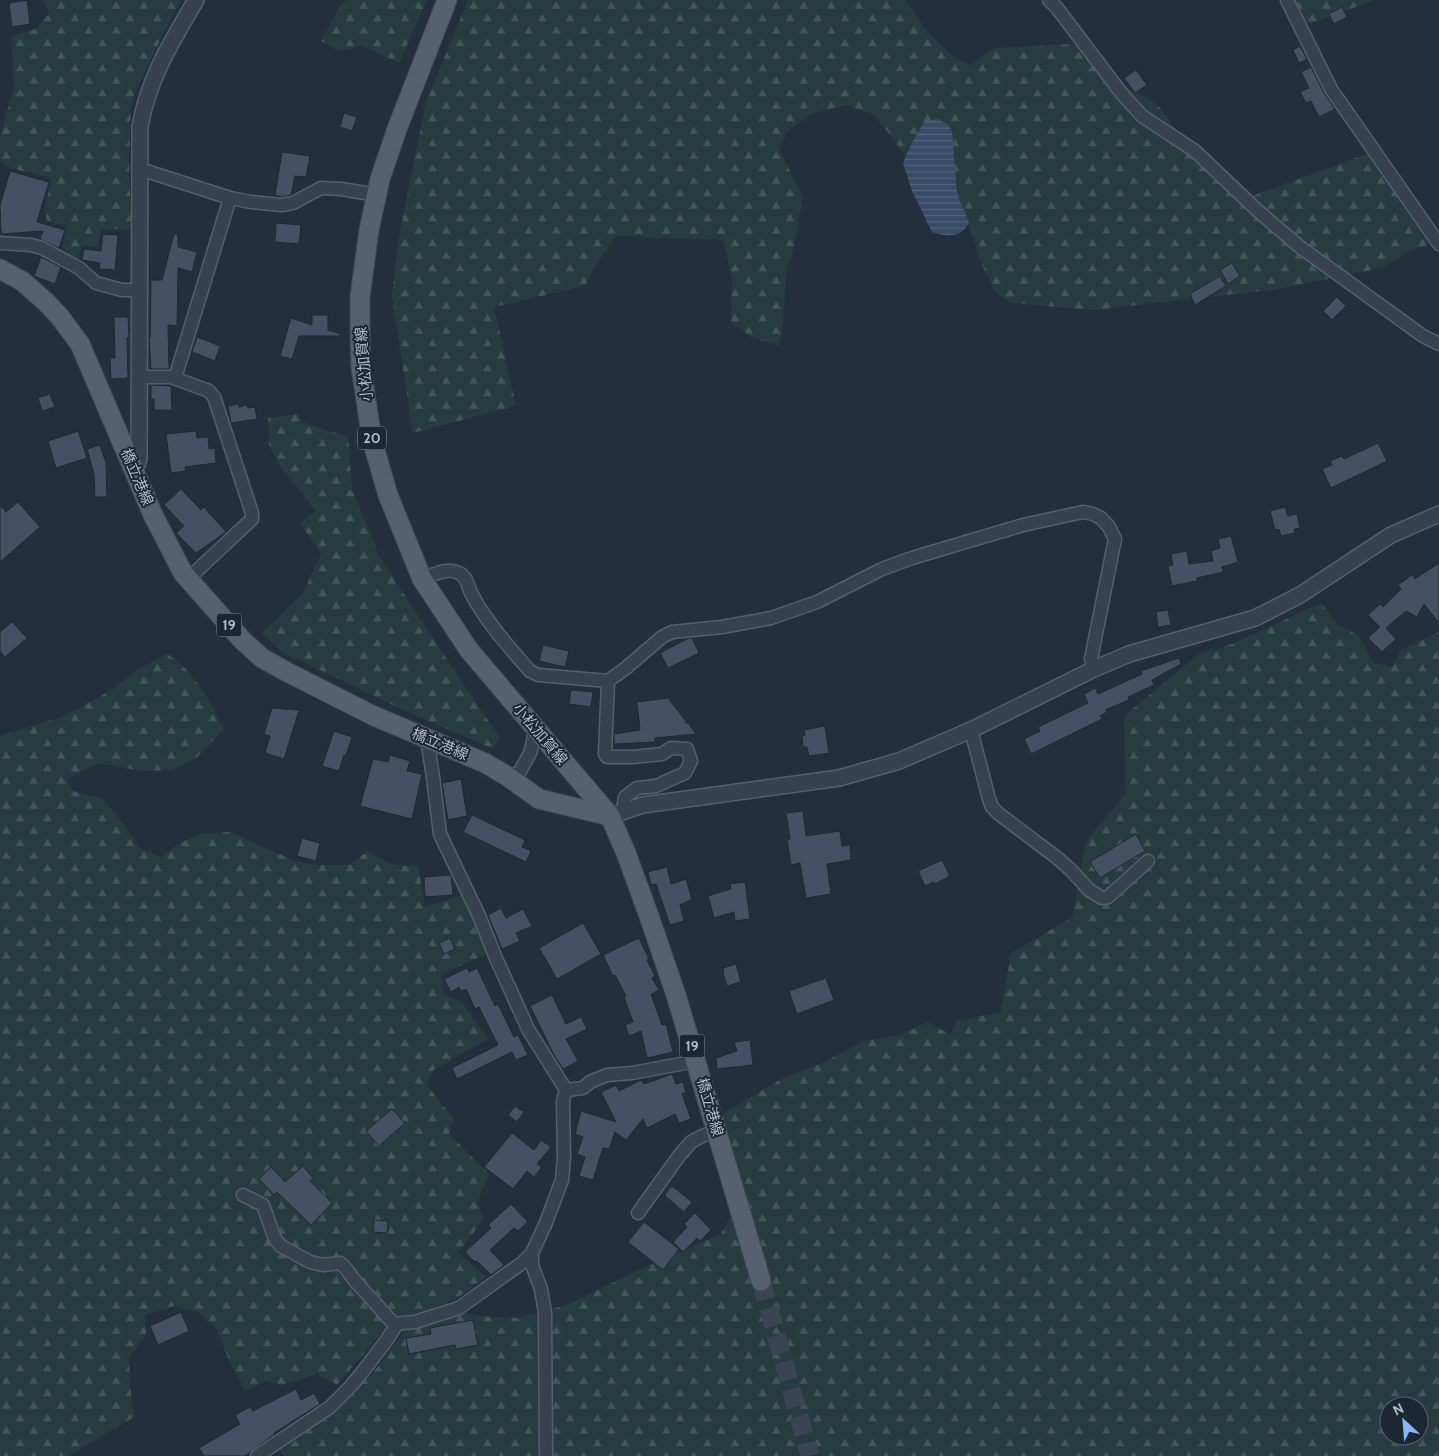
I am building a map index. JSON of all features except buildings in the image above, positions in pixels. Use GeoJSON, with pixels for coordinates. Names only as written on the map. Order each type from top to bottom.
{"type":"FeatureCollection","features":[{"type":"Feature","properties":{"kind":"main road","name":"小松加賀線"},"geometry":{"type":"LineString","coordinates":[[447,0],[397,129],[380,180],[369,230],[362,280],[360,332],[361,367],[372,440],[388,495],[422,579],[469,650],[536,729],[617,814]]}},
{"type":"Feature","properties":{"kind":"main road","name":"橋立港線"},"geometry":{"type":"LineString","coordinates":[[0,269],[22,282],[46,302],[80,344],[169,548],[183,573],[242,641],[262,658],[374,716],[486,764],[507,776],[539,799],[617,814],[626,853],[676,995],[761,1281]]}},
{"type":"Feature","properties":{"kind":"street"},"geometry":{"type":"LineString","coordinates":[[135,472],[139,458],[140,127],[149,90],[158,68],[196,0]]}},
{"type":"Feature","properties":{"kind":"street"},"geometry":{"type":"LineString","coordinates":[[1049,0],[1122,94],[1142,116],[1195,151],[1258,211],[1300,247],[1423,336],[1439,344]]}},
{"type":"Feature","properties":{"kind":"street"},"geometry":{"type":"LineString","coordinates":[[1287,0],[1331,89],[1439,244]]}},
{"type":"Feature","properties":{"kind":"street"},"geometry":{"type":"LineString","coordinates":[[140,169],[230,198],[281,205],[293,203],[321,188],[378,195]]}},
{"type":"Feature","properties":{"kind":"street"},"geometry":{"type":"LineString","coordinates":[[175,378],[230,198]]}},
{"type":"Feature","properties":{"kind":"street"},"geometry":{"type":"LineString","coordinates":[[0,242],[42,248],[79,268],[96,283],[122,290],[139,290]]}},
{"type":"Feature","properties":{"kind":"street"},"geometry":{"type":"LineString","coordinates":[[139,377],[175,378],[209,391],[214,397],[252,513],[252,519],[188,579]]}},
{"type":"Feature","properties":{"kind":"street"},"geometry":{"type":"LineString","coordinates":[[422,579],[448,571],[458,572],[465,577],[472,595],[488,622],[530,671],[538,676],[608,681],[662,637],[672,632],[722,627],[771,618],[817,602],[882,570],[912,558],[1023,525],[1083,512],[1101,518],[1109,526],[1115,539],[1092,651],[1091,659],[1094,669]]}},
{"type":"Feature","properties":{"kind":"street"},"geometry":{"type":"LineString","coordinates":[[617,814],[643,805],[839,778],[899,761],[971,730],[1094,669],[1130,654],[1255,618],[1300,595],[1391,535],[1439,514]]}},
{"type":"Feature","properties":{"kind":"street"},"geometry":{"type":"LineString","coordinates":[[608,681],[605,754],[607,757],[662,754],[671,748],[687,749],[691,761],[685,773],[656,786],[637,788],[625,797],[617,814]]}},
{"type":"Feature","properties":{"kind":"street"},"geometry":{"type":"LineString","coordinates":[[507,776],[518,773],[530,752],[536,729]]}},
{"type":"Feature","properties":{"kind":"street"},"geometry":{"type":"LineString","coordinates":[[971,730],[988,799],[992,807],[1056,857],[1089,890],[1102,898],[1108,897],[1148,861]]}},
{"type":"Feature","properties":{"kind":"street"},"geometry":{"type":"LineString","coordinates":[[243,1195],[263,1205],[275,1239],[281,1246],[310,1262],[323,1265],[340,1263],[346,1266],[354,1281],[394,1324],[415,1322],[460,1308],[522,1263],[532,1252],[545,1225],[562,1180],[564,1157],[563,1100],[566,1090],[528,1029],[480,918],[440,834],[427,739]]}},
{"type":"Feature","properties":{"kind":"street"},"geometry":{"type":"LineString","coordinates":[[566,1090],[582,1088],[590,1082],[607,1075],[632,1073],[696,1061]]}},
{"type":"Feature","properties":{"kind":"street"},"geometry":{"type":"LineString","coordinates":[[638,1213],[691,1142],[702,1136],[717,1132]]}},
{"type":"Feature","properties":{"kind":"street"},"geometry":{"type":"LineString","coordinates":[[532,1252],[532,1265],[541,1289],[545,1313],[546,1456]]}},
{"type":"Feature","properties":{"kind":"street"},"geometry":{"type":"LineString","coordinates":[[257,1456],[330,1407],[355,1380],[397,1324]]}},
{"type":"Feature","properties":{"kind":"green space"},"geometry":{"type":"Polygon","coordinates":[[[42,0],[182,0],[165,30],[134,95],[131,110],[129,157],[131,229],[101,229],[98,247],[82,245],[78,260],[62,248],[67,226],[47,221],[44,211],[52,178],[10,168],[0,160],[0,137],[14,87],[11,37],[35,29],[50,13],[42,0]]]}},
{"type":"Feature","properties":{"kind":"green space"},"geometry":{"type":"Polygon","coordinates":[[[346,0],[427,0],[399,63],[362,46],[339,51],[321,41],[340,6],[346,0]]]}},
{"type":"Feature","properties":{"kind":"green space"},"geometry":{"type":"Polygon","coordinates":[[[468,0],[905,0],[929,34],[956,59],[971,65],[994,48],[1073,44],[1101,62],[1111,79],[1157,104],[1203,166],[1250,197],[1374,151],[1434,243],[1408,251],[1382,268],[1278,289],[1093,310],[1010,302],[995,292],[981,262],[969,224],[959,204],[903,153],[875,115],[846,105],[814,113],[788,130],[779,149],[803,197],[792,255],[787,264],[782,331],[779,345],[753,338],[731,323],[732,278],[723,240],[616,236],[593,269],[585,286],[494,307],[516,406],[413,433],[392,296],[398,242],[426,102],[468,0]]]}},
{"type":"Feature","properties":{"kind":"green space"},"geometry":{"type":"Polygon","coordinates":[[[1280,0],[1374,0],[1310,24],[1280,0]]]}},
{"type":"Feature","properties":{"kind":"green space"},"geometry":{"type":"Polygon","coordinates":[[[299,414],[301,422],[348,437],[352,489],[380,558],[500,737],[493,749],[403,710],[282,652],[262,633],[303,593],[321,554],[300,523],[316,511],[279,465],[269,444],[268,418],[299,414]]]}},
{"type":"Feature","properties":{"kind":"green space"},"geometry":{"type":"Polygon","coordinates":[[[1321,603],[1338,625],[1358,635],[1373,663],[1392,667],[1400,651],[1439,632],[1439,1456],[284,1456],[280,1450],[293,1442],[347,1398],[372,1374],[405,1331],[456,1313],[518,1318],[567,1305],[659,1260],[720,1235],[745,1194],[722,1114],[783,1078],[822,1063],[864,1041],[900,1035],[927,1022],[950,1034],[957,1021],[1001,1012],[1011,953],[1073,917],[1085,843],[1125,794],[1124,716],[1199,654],[1232,644],[1321,603]]]}},
{"type":"Feature","properties":{"kind":"green space"},"geometry":{"type":"Polygon","coordinates":[[[167,653],[186,669],[206,695],[224,729],[197,757],[174,770],[141,771],[100,763],[67,779],[73,791],[103,799],[140,848],[161,857],[178,844],[200,834],[230,832],[295,861],[318,865],[349,865],[368,851],[390,864],[418,867],[425,907],[463,895],[487,954],[441,974],[444,994],[462,1002],[488,1039],[432,1071],[427,1085],[454,1120],[449,1134],[489,1174],[477,1203],[484,1219],[458,1253],[486,1277],[456,1299],[388,1325],[337,1385],[317,1374],[283,1385],[266,1381],[245,1391],[231,1365],[217,1330],[198,1312],[174,1306],[145,1315],[146,1335],[129,1357],[134,1417],[68,1456],[0,1456],[0,736],[64,716],[110,691],[136,671],[167,653]]]}},
{"type":"Feature","properties":{"kind":"water"},"geometry":{"type":"Polygon","coordinates":[[[939,119],[948,125],[952,131],[957,194],[969,222],[963,231],[953,235],[942,235],[932,232],[912,191],[903,163],[925,121],[939,119]]]}},
{"type":"Feature","properties":{"kind":"tunnel"},"geometry":{"type":"LineString","coordinates":[[761,1281],[810,1456]]}}]}
